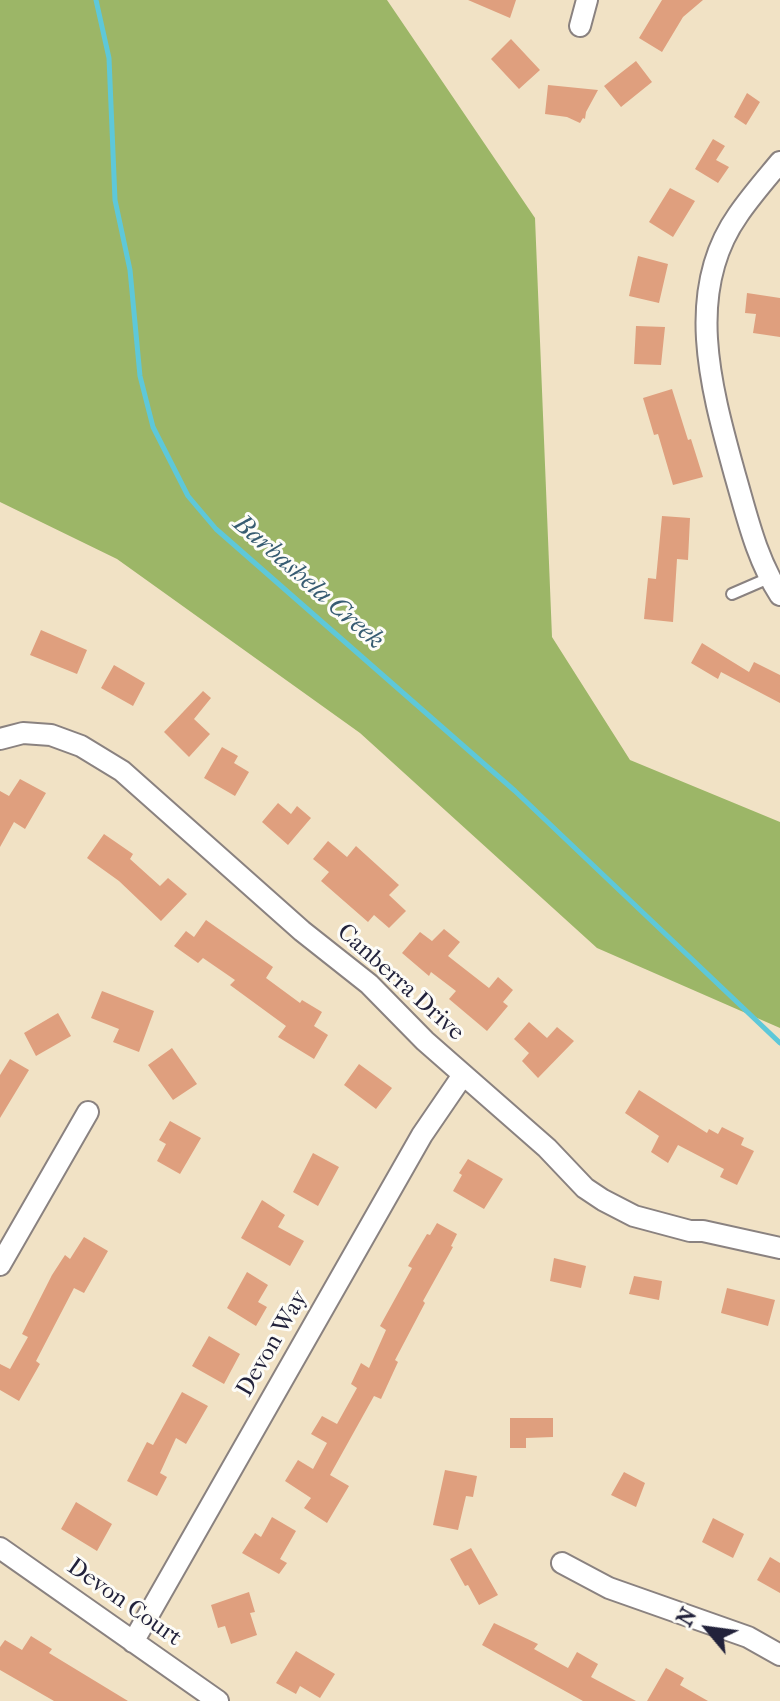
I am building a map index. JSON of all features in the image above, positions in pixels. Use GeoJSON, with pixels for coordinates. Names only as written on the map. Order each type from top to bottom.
{"type":"FeatureCollection","features":[{"type":"Feature","properties":{"kind":"street"},"geometry":{"type":"LineString","coordinates":[[580,26],[587,0]]}},
{"type":"Feature","properties":{"kind":"street"},"geometry":{"type":"LineString","coordinates":[[774,586],[757,550],[724,434],[705,346],[707,294],[722,244],[737,216],[780,162]]}},
{"type":"Feature","properties":{"kind":"street","name":"Canberra Drive"},"geometry":{"type":"LineString","coordinates":[[0,739],[23,733],[51,735],[81,746],[122,771],[302,931],[369,984],[463,1075],[547,1148],[585,1188],[603,1200],[634,1216],[780,1248]]}},
{"type":"Feature","properties":{"kind":"street","name":"Devon Way"},"geometry":{"type":"LineString","coordinates":[[133,1642],[422,1135],[463,1075]]}},
{"type":"Feature","properties":{"kind":"street"},"geometry":{"type":"LineString","coordinates":[[0,1265],[88,1112]]}},
{"type":"Feature","properties":{"kind":"street","name":"Devon Court"},"geometry":{"type":"LineString","coordinates":[[0,1548],[218,1701]]}},
{"type":"Feature","properties":{"kind":"street"},"geometry":{"type":"LineString","coordinates":[[562,1563],[609,1588],[748,1637],[780,1655]]}},
{"type":"Feature","properties":{"kind":"lane"},"geometry":{"type":"LineString","coordinates":[[732,594],[774,586]]}},
{"type":"Feature","properties":{"kind":"green space"},"geometry":{"type":"Polygon","coordinates":[[[0,0],[387,0],[535,218],[552,637],[630,760],[780,822],[780,1028],[597,948],[360,733],[117,559],[0,502],[0,0]]]}},
{"type":"Feature","properties":{"kind":"building"},"geometry":{"type":"Polygon","coordinates":[[[468,0],[516,0],[510,18],[468,0]]]}},
{"type":"Feature","properties":{"kind":"building"},"geometry":{"type":"Polygon","coordinates":[[[662,0],[703,0],[683,17],[662,52],[639,38],[662,0]]]}},
{"type":"Feature","properties":{"kind":"building"},"geometry":{"type":"Polygon","coordinates":[[[511,39],[540,70],[519,89],[491,59],[511,39]]]}},
{"type":"Feature","properties":{"kind":"building"},"geometry":{"type":"Polygon","coordinates":[[[636,61],[652,82],[621,107],[604,86],[636,61]]]}},
{"type":"Feature","properties":{"kind":"building"},"geometry":{"type":"Polygon","coordinates":[[[548,85],[598,90],[585,119],[580,123],[567,117],[545,114],[548,85]]]}},
{"type":"Feature","properties":{"kind":"building"},"geometry":{"type":"Polygon","coordinates":[[[747,93],[760,102],[746,125],[734,117],[747,93]]]}},
{"type":"Feature","properties":{"kind":"building"},"geometry":{"type":"Polygon","coordinates":[[[713,139],[725,146],[716,160],[729,167],[718,183],[695,169],[713,139]]]}},
{"type":"Feature","properties":{"kind":"building"},"geometry":{"type":"Polygon","coordinates":[[[670,188],[695,201],[673,237],[649,222],[670,188]]]}},
{"type":"Feature","properties":{"kind":"building"},"geometry":{"type":"Polygon","coordinates":[[[638,256],[668,264],[659,303],[629,296],[638,256]]]}},
{"type":"Feature","properties":{"kind":"building"},"geometry":{"type":"Polygon","coordinates":[[[747,293],[780,298],[780,337],[753,333],[756,314],[745,313],[747,293]]]}},
{"type":"Feature","properties":{"kind":"building"},"geometry":{"type":"Polygon","coordinates":[[[636,326],[665,327],[661,365],[634,364],[636,326]]]}},
{"type":"Feature","properties":{"kind":"building"},"geometry":{"type":"Polygon","coordinates":[[[672,389],[703,477],[673,485],[658,434],[654,435],[643,398],[672,389]]]}},
{"type":"Feature","properties":{"kind":"building"},"geometry":{"type":"Polygon","coordinates":[[[662,516],[690,518],[688,560],[677,559],[673,622],[644,619],[648,578],[656,579],[662,516]]]}},
{"type":"Feature","properties":{"kind":"building"},"geometry":{"type":"Polygon","coordinates":[[[41,630],[87,650],[77,674],[30,655],[41,630]]]}},
{"type":"Feature","properties":{"kind":"building"},"geometry":{"type":"Polygon","coordinates":[[[702,643],[749,672],[754,662],[780,675],[780,703],[721,672],[718,679],[691,663],[702,643]]]}},
{"type":"Feature","properties":{"kind":"building"},"geometry":{"type":"Polygon","coordinates":[[[114,665],[145,683],[133,706],[101,688],[114,665]]]}},
{"type":"Feature","properties":{"kind":"building"},"geometry":{"type":"Polygon","coordinates":[[[203,691],[211,698],[194,719],[210,734],[189,757],[164,732],[203,691]]]}},
{"type":"Feature","properties":{"kind":"building"},"geometry":{"type":"Polygon","coordinates":[[[222,747],[238,756],[234,763],[249,772],[235,796],[204,778],[222,747]]]}},
{"type":"Feature","properties":{"kind":"building"},"geometry":{"type":"Polygon","coordinates":[[[20,779],[46,793],[25,829],[14,822],[0,847],[0,791],[9,796],[20,779]]]}},
{"type":"Feature","properties":{"kind":"building"},"geometry":{"type":"Polygon","coordinates":[[[278,803],[291,814],[297,806],[311,818],[288,845],[262,822],[278,803]]]}},
{"type":"Feature","properties":{"kind":"building"},"geometry":{"type":"Polygon","coordinates":[[[104,834],[133,854],[130,859],[160,886],[168,878],[187,894],[161,921],[119,881],[87,858],[104,834]]]}},
{"type":"Feature","properties":{"kind":"building"},"geometry":{"type":"Polygon","coordinates":[[[328,841],[347,857],[356,846],[399,885],[389,895],[406,911],[389,928],[374,915],[368,922],[321,881],[329,872],[313,859],[328,841]]]}},
{"type":"Feature","properties":{"kind":"building"},"geometry":{"type":"Polygon","coordinates":[[[206,920],[273,967],[266,978],[300,1003],[302,1000],[322,1012],[314,1026],[328,1035],[314,1059],[278,1037],[286,1026],[230,985],[235,980],[203,958],[198,963],[174,946],[186,931],[194,937],[206,920]]]}},
{"type":"Feature","properties":{"kind":"building"},"geometry":{"type":"Polygon","coordinates":[[[444,929],[460,942],[448,956],[489,988],[498,977],[513,990],[503,1002],[508,1006],[487,1031],[449,999],[456,991],[431,972],[429,976],[402,953],[420,932],[432,941],[444,929]]]}},
{"type":"Feature","properties":{"kind":"building"},"geometry":{"type":"Polygon","coordinates":[[[102,991],[154,1011],[139,1052],[113,1042],[119,1029],[91,1018],[102,991]]]}},
{"type":"Feature","properties":{"kind":"building"},"geometry":{"type":"Polygon","coordinates":[[[58,1013],[71,1036],[36,1056],[24,1033],[58,1013]]]}},
{"type":"Feature","properties":{"kind":"building"},"geometry":{"type":"Polygon","coordinates":[[[529,1022],[547,1038],[557,1027],[574,1041],[538,1078],[522,1061],[529,1053],[514,1039],[529,1022]]]}},
{"type":"Feature","properties":{"kind":"building"},"geometry":{"type":"Polygon","coordinates":[[[172,1048],[197,1084],[173,1100],[148,1065],[172,1048]]]}},
{"type":"Feature","properties":{"kind":"building"},"geometry":{"type":"Polygon","coordinates":[[[10,1059],[29,1070],[0,1118],[0,1075],[10,1059]]]}},
{"type":"Feature","properties":{"kind":"building"},"geometry":{"type":"Polygon","coordinates":[[[359,1064],[392,1088],[376,1109],[344,1085],[359,1064]]]}},
{"type":"Feature","properties":{"kind":"building"},"geometry":{"type":"Polygon","coordinates":[[[639,1090],[707,1133],[709,1129],[718,1134],[722,1127],[744,1138],[741,1145],[754,1151],[737,1185],[720,1177],[724,1169],[678,1145],[668,1163],[651,1152],[659,1136],[625,1113],[639,1090]]]}},
{"type":"Feature","properties":{"kind":"building"},"geometry":{"type":"Polygon","coordinates":[[[170,1121],[201,1138],[180,1174],[157,1161],[166,1144],[159,1140],[170,1121]]]}},
{"type":"Feature","properties":{"kind":"building"},"geometry":{"type":"Polygon","coordinates":[[[313,1153],[339,1167],[318,1206],[293,1192],[313,1153]]]}},
{"type":"Feature","properties":{"kind":"building"},"geometry":{"type":"Polygon","coordinates":[[[468,1159],[503,1179],[484,1209],[453,1191],[468,1159]]]}},
{"type":"Feature","properties":{"kind":"building"},"geometry":{"type":"Polygon","coordinates":[[[262,1200],[285,1215],[278,1227],[304,1241],[290,1266],[241,1238],[262,1200]]]}},
{"type":"Feature","properties":{"kind":"building"},"geometry":{"type":"Polygon","coordinates":[[[437,1223],[457,1234],[453,1247],[395,1360],[398,1362],[381,1399],[374,1396],[330,1475],[349,1486],[327,1523],[304,1508],[311,1498],[285,1481],[298,1460],[313,1469],[327,1443],[311,1434],[322,1416],[337,1424],[357,1388],[351,1384],[361,1363],[369,1368],[386,1330],[380,1326],[412,1268],[408,1266],[437,1223]]]}},
{"type":"Feature","properties":{"kind":"building"},"geometry":{"type":"Polygon","coordinates":[[[84,1237],[108,1251],[84,1293],[74,1288],[36,1361],[40,1364],[19,1401],[0,1390],[0,1364],[10,1369],[28,1337],[22,1334],[52,1275],[65,1255],[70,1259],[84,1237]]]}},
{"type":"Feature","properties":{"kind":"building"},"geometry":{"type":"Polygon","coordinates":[[[554,1258],[586,1266],[581,1288],[550,1281],[554,1258]]]}},
{"type":"Feature","properties":{"kind":"building"},"geometry":{"type":"Polygon","coordinates":[[[247,1272],[268,1285],[258,1302],[267,1307],[256,1326],[227,1308],[247,1272]]]}},
{"type":"Feature","properties":{"kind":"building"},"geometry":{"type":"Polygon","coordinates":[[[634,1276],[662,1281],[659,1300],[629,1294],[634,1276]]]}},
{"type":"Feature","properties":{"kind":"building"},"geometry":{"type":"Polygon","coordinates":[[[727,1288],[775,1300],[768,1326],[721,1313],[727,1288]]]}},
{"type":"Feature","properties":{"kind":"building"},"geometry":{"type":"Polygon","coordinates":[[[209,1336],[240,1354],[224,1384],[192,1366],[209,1336]]]}},
{"type":"Feature","properties":{"kind":"building"},"geometry":{"type":"Polygon","coordinates":[[[182,1392],[208,1406],[186,1444],[176,1438],[160,1473],[167,1477],[157,1496],[127,1481],[147,1442],[153,1445],[182,1392]]]}},
{"type":"Feature","properties":{"kind":"building"},"geometry":{"type":"Polygon","coordinates":[[[510,1418],[553,1418],[553,1437],[526,1438],[526,1448],[510,1448],[510,1418]]]}},
{"type":"Feature","properties":{"kind":"building"},"geometry":{"type":"Polygon","coordinates":[[[445,1470],[477,1476],[473,1497],[466,1496],[458,1530],[433,1525],[445,1470]]]}},
{"type":"Feature","properties":{"kind":"building"},"geometry":{"type":"Polygon","coordinates":[[[624,1472],[645,1483],[636,1507],[611,1495],[624,1472]]]}},
{"type":"Feature","properties":{"kind":"building"},"geometry":{"type":"Polygon","coordinates":[[[76,1502],[112,1524],[97,1551],[61,1529],[76,1502]]]}},
{"type":"Feature","properties":{"kind":"building"},"geometry":{"type":"Polygon","coordinates":[[[272,1517],[296,1531],[280,1559],[287,1563],[279,1574],[242,1553],[255,1533],[261,1537],[272,1517]]]}},
{"type":"Feature","properties":{"kind":"building"},"geometry":{"type":"Polygon","coordinates":[[[713,1518],[744,1534],[733,1558],[702,1542],[713,1518]]]}},
{"type":"Feature","properties":{"kind":"building"},"geometry":{"type":"Polygon","coordinates":[[[471,1548],[498,1595],[479,1605],[450,1559],[471,1548]]]}},
{"type":"Feature","properties":{"kind":"building"},"geometry":{"type":"Polygon","coordinates":[[[770,1557],[780,1563],[780,1593],[757,1580],[770,1557]]]}},
{"type":"Feature","properties":{"kind":"building"},"geometry":{"type":"Polygon","coordinates":[[[249,1592],[255,1612],[250,1613],[257,1635],[231,1644],[225,1626],[218,1628],[211,1605],[249,1592]]]}},
{"type":"Feature","properties":{"kind":"building"},"geometry":{"type":"Polygon","coordinates":[[[494,1623],[538,1644],[534,1649],[568,1668],[577,1652],[598,1664],[591,1677],[636,1701],[583,1701],[482,1645],[494,1623]]]}},
{"type":"Feature","properties":{"kind":"building"},"geometry":{"type":"Polygon","coordinates":[[[31,1636],[52,1649],[49,1653],[128,1701],[54,1701],[0,1670],[0,1647],[5,1640],[22,1650],[31,1636]]]}},
{"type":"Feature","properties":{"kind":"building"},"geometry":{"type":"Polygon","coordinates":[[[296,1651],[335,1674],[320,1698],[300,1686],[296,1694],[276,1683],[296,1651]]]}},
{"type":"Feature","properties":{"kind":"building"},"geometry":{"type":"Polygon","coordinates":[[[666,1668],[684,1678],[680,1685],[708,1701],[647,1701],[666,1668]]]}},
{"type":"Feature","properties":{"kind":"waterway","name":"Barbashela Creek"},"geometry":{"type":"LineString","coordinates":[[96,0],[109,58],[115,200],[130,270],[140,376],[153,427],[188,496],[216,529],[515,791],[780,1043]]}}]}
